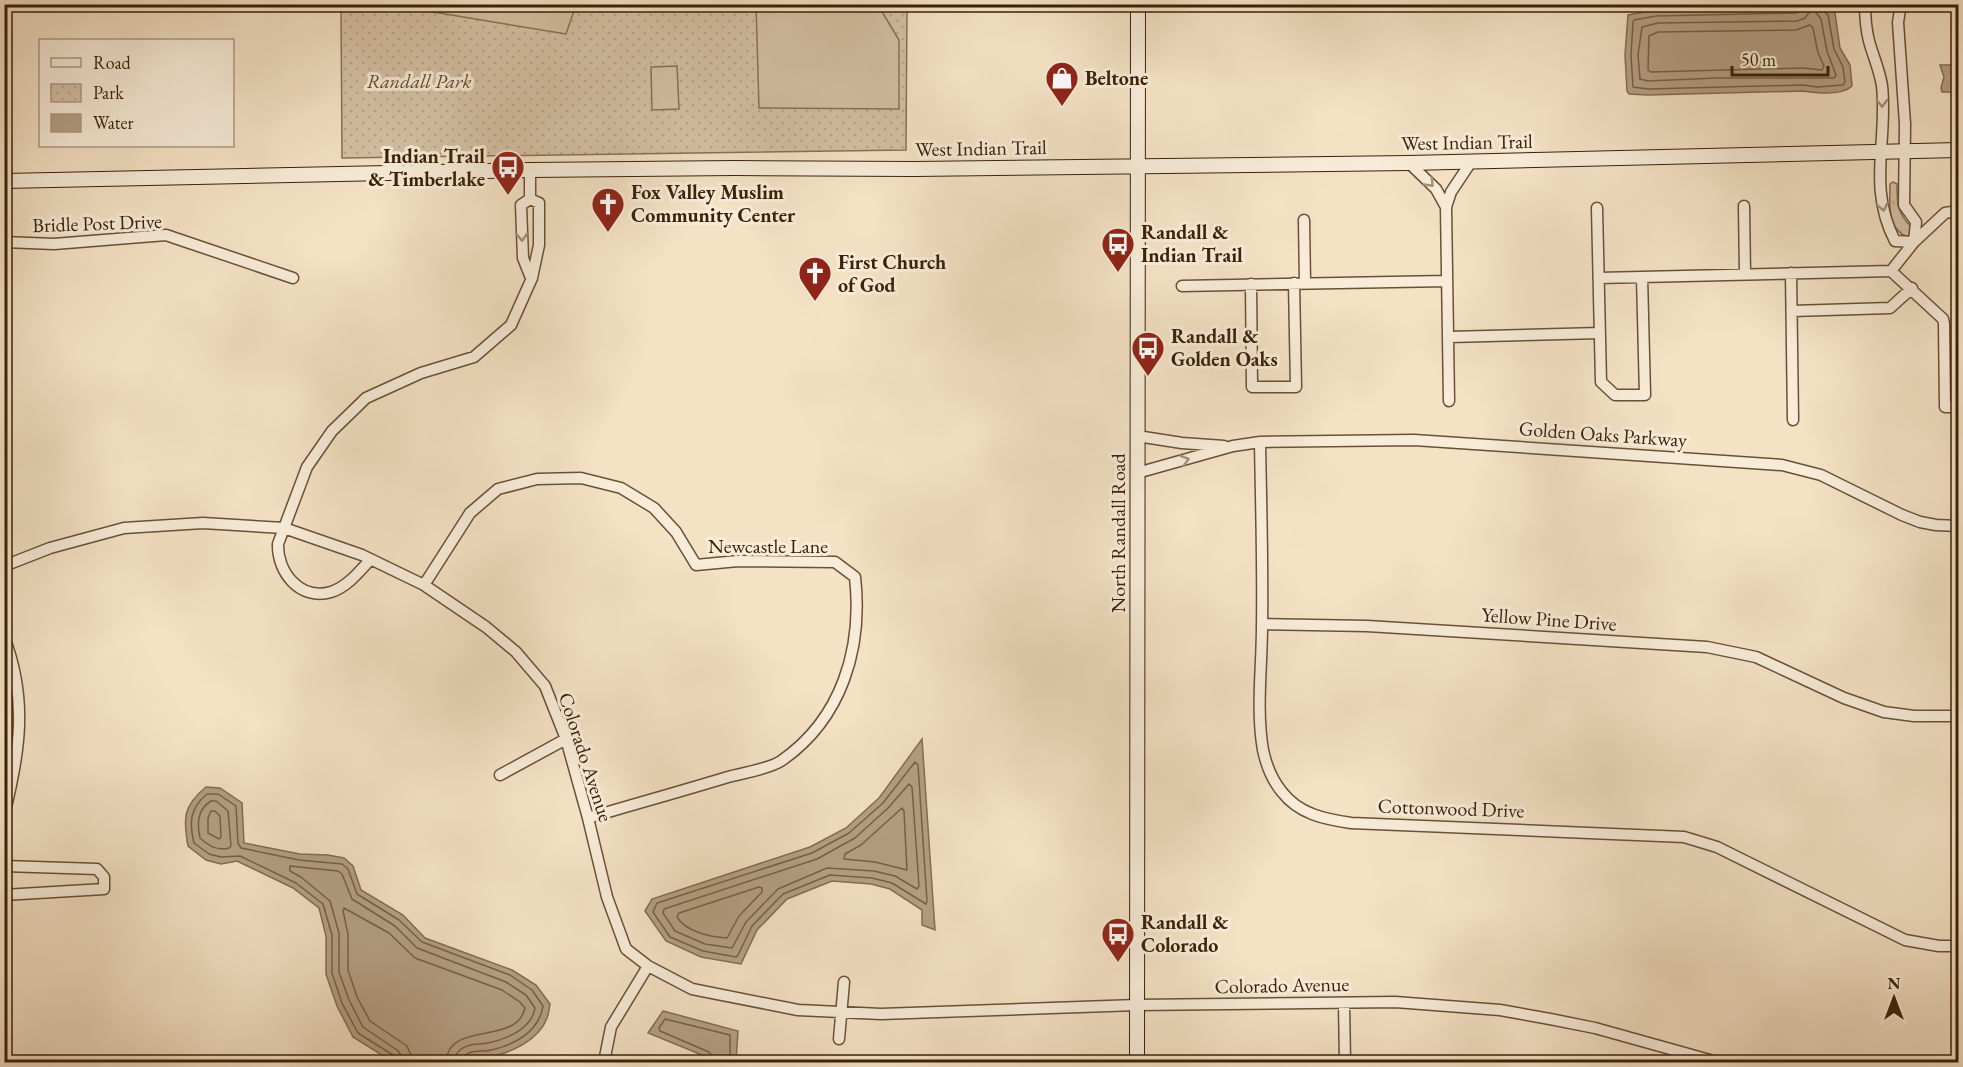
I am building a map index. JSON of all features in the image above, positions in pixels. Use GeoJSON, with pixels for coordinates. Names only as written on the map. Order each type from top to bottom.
{"type":"FeatureCollection","features":[{"type":"Feature","properties":{"kind":"main road","name":"North Randall Road"},"geometry":{"type":"LineString","coordinates":[[1137,1062],[1138,4]]}},
{"type":"Feature","properties":{"kind":"main road","name":"West Indian Trail"},"geometry":{"type":"LineString","coordinates":[[4,181],[530,170],[914,169],[1409,163],[1959,150]]}},
{"type":"Feature","properties":{"kind":"street"},"geometry":{"type":"LineString","coordinates":[[1865,4],[1869,40],[1882,85],[1879,152],[1881,188],[1887,224],[1895,241],[1914,242]]}},
{"type":"Feature","properties":{"kind":"street"},"geometry":{"type":"LineString","coordinates":[[1901,4],[1898,22],[1905,124],[1904,205],[1916,222],[1914,242]]}},
{"type":"Feature","properties":{"kind":"street"},"geometry":{"type":"LineString","coordinates":[[1449,401],[1446,207],[1451,192],[1471,162]]}},
{"type":"Feature","properties":{"kind":"street"},"geometry":{"type":"LineString","coordinates":[[1409,163],[1436,189],[1446,207]]}},
{"type":"Feature","properties":{"kind":"street"},"geometry":{"type":"LineString","coordinates":[[530,170],[531,199]]}},
{"type":"Feature","properties":{"kind":"street"},"geometry":{"type":"LineString","coordinates":[[370,560],[352,580],[333,592],[317,594],[296,586],[282,570],[278,544],[307,467],[332,431],[366,398],[421,372],[474,357],[511,326],[532,278],[539,245],[538,203],[531,199]]}},
{"type":"Feature","properties":{"kind":"street"},"geometry":{"type":"LineString","coordinates":[[531,199],[521,205],[523,258],[532,278]]}},
{"type":"Feature","properties":{"kind":"street"},"geometry":{"type":"LineString","coordinates":[[1744,206],[1745,274]]}},
{"type":"Feature","properties":{"kind":"street"},"geometry":{"type":"LineString","coordinates":[[1597,208],[1601,382],[1615,395],[1645,395],[1642,277]]}},
{"type":"Feature","properties":{"kind":"street"},"geometry":{"type":"LineString","coordinates":[[1891,271],[1914,242],[1945,213],[1959,211]]}},
{"type":"Feature","properties":{"kind":"street"},"geometry":{"type":"LineString","coordinates":[[1251,284],[1252,387],[1296,387],[1299,283],[1304,220]]}},
{"type":"Feature","properties":{"kind":"street","name":"Bridle Post Drive"},"geometry":{"type":"LineString","coordinates":[[4,242],[54,244],[166,236],[293,278]]}},
{"type":"Feature","properties":{"kind":"street"},"geometry":{"type":"LineString","coordinates":[[1599,278],[1891,271],[1943,318],[1946,407],[1959,407]]}},
{"type":"Feature","properties":{"kind":"street"},"geometry":{"type":"LineString","coordinates":[[1791,273],[1793,420]]}},
{"type":"Feature","properties":{"kind":"street"},"geometry":{"type":"LineString","coordinates":[[1182,286],[1447,281]]}},
{"type":"Feature","properties":{"kind":"street"},"geometry":{"type":"LineString","coordinates":[[1792,311],[1890,308],[1912,288]]}},
{"type":"Feature","properties":{"kind":"street"},"geometry":{"type":"LineString","coordinates":[[1449,336],[1599,333]]}},
{"type":"Feature","properties":{"kind":"street","name":"Golden Oaks Parkway"},"geometry":{"type":"LineString","coordinates":[[1137,436],[1182,443],[1233,446]]}},
{"type":"Feature","properties":{"kind":"street","name":"Golden Oaks Parkway"},"geometry":{"type":"LineString","coordinates":[[1137,473],[1233,446],[1260,442],[1414,440],[1763,463],[1799,468],[1821,475],[1920,522],[1959,526]]}},
{"type":"Feature","properties":{"kind":"street","name":"Cottonwood Drive"},"geometry":{"type":"LineString","coordinates":[[1260,442],[1261,728],[1264,751],[1271,775],[1281,791],[1296,807],[1322,818],[1351,823],[1684,837],[1716,847],[1905,940],[1939,946],[1959,946]]}},
{"type":"Feature","properties":{"kind":"street","name":"Newcastle Lane"},"geometry":{"type":"LineString","coordinates":[[424,585],[470,513],[498,489],[537,480],[581,478],[621,488],[654,508],[676,532],[696,565],[738,561],[835,562],[855,577],[858,602],[851,658],[832,708],[812,735],[779,762],[588,818]]}},
{"type":"Feature","properties":{"kind":"street","name":"Colorado Avenue"},"geometry":{"type":"LineString","coordinates":[[4,566],[50,548],[124,528],[203,523],[284,528],[370,560],[424,585],[486,627],[516,652],[545,686],[566,739],[607,897],[626,949],[648,966],[692,989],[798,1010],[881,1014],[1137,1005],[1395,1002],[1500,1010],[1595,1028],[1716,1062]]}},
{"type":"Feature","properties":{"kind":"street","name":"Yellow Pine Drive"},"geometry":{"type":"LineString","coordinates":[[1262,624],[1367,626],[1707,647],[1756,657],[1884,712],[1914,716],[1959,716]]}},
{"type":"Feature","properties":{"kind":"street"},"geometry":{"type":"LineString","coordinates":[[4,637],[15,672],[20,718],[16,768],[4,815]]}},
{"type":"Feature","properties":{"kind":"street"},"geometry":{"type":"LineString","coordinates":[[500,775],[566,739]]}},
{"type":"Feature","properties":{"kind":"street"},"geometry":{"type":"LineString","coordinates":[[4,866],[97,869],[104,877],[105,889],[4,895]]}},
{"type":"Feature","properties":{"kind":"street"},"geometry":{"type":"LineString","coordinates":[[604,1062],[610,1027],[648,966]]}},
{"type":"Feature","properties":{"kind":"street"},"geometry":{"type":"LineString","coordinates":[[839,1039],[844,982]]}},
{"type":"Feature","properties":{"kind":"street"},"geometry":{"type":"LineString","coordinates":[[1344,1003],[1345,1062]]}},
{"type":"Feature","properties":{"kind":"green space"},"geometry":{"type":"Polygon","coordinates":[[[385,4],[576,4],[576,5],[566,34],[385,4]]]}},
{"type":"Feature","properties":{"kind":"green space","name":"Randall Park"},"geometry":{"type":"Polygon","coordinates":[[[341,5],[907,5],[906,150],[342,158],[341,5]]]}},
{"type":"Feature","properties":{"kind":"green space"},"geometry":{"type":"Polygon","coordinates":[[[756,5],[878,5],[899,40],[899,109],[759,108],[756,5]]]}},
{"type":"Feature","properties":{"kind":"green space"},"geometry":{"type":"Polygon","coordinates":[[[677,66],[679,109],[652,110],[651,67],[677,66]]]}},
{"type":"Feature","properties":{"kind":"green space"},"geometry":{"type":"Polygon","coordinates":[[[1893,182],[1897,184],[1900,212],[1911,227],[1907,237],[1900,233],[1892,221],[1890,184],[1893,182]]]}},
{"type":"Feature","properties":{"kind":"water"},"geometry":{"type":"Polygon","coordinates":[[[1827,7],[1835,13],[1840,48],[1850,65],[1852,86],[1848,89],[1829,93],[1803,91],[1648,95],[1629,94],[1627,91],[1625,55],[1628,15],[1655,10],[1827,7]]]}},
{"type":"Feature","properties":{"kind":"water"},"geometry":{"type":"Polygon","coordinates":[[[1940,65],[1958,65],[1958,92],[1942,92],[1944,77],[1940,65]]]}},
{"type":"Feature","properties":{"kind":"water"},"geometry":{"type":"Polygon","coordinates":[[[922,739],[935,930],[922,925],[922,910],[890,889],[871,884],[832,881],[787,899],[757,930],[741,964],[701,957],[666,941],[645,911],[652,899],[810,847],[846,828],[879,798],[922,739]]]}},
{"type":"Feature","properties":{"kind":"water"},"geometry":{"type":"Polygon","coordinates":[[[206,787],[220,788],[242,803],[244,843],[300,854],[344,858],[353,866],[361,890],[403,915],[425,938],[512,970],[536,985],[550,1004],[548,1016],[538,1033],[524,1044],[507,1052],[463,1062],[393,1062],[353,1037],[337,1006],[326,974],[326,936],[319,908],[293,888],[237,861],[221,864],[206,860],[188,846],[185,828],[186,813],[193,800],[206,787]]]}},
{"type":"Feature","properties":{"kind":"water"},"geometry":{"type":"Polygon","coordinates":[[[663,1011],[738,1031],[736,1062],[706,1062],[707,1057],[648,1033],[663,1011]]]}},
{"type":"Feature","properties":{"kind":"place","name":"Beltone"},"geometry":{"type":"Point","coordinates":[1062,107]}},
{"type":"Feature","properties":{"kind":"place","name":"Indian Trail & Timberlake"},"geometry":{"type":"Point","coordinates":[508,196]}},
{"type":"Feature","properties":{"kind":"place","name":"Fox Valley Muslim Community Center"},"geometry":{"type":"Point","coordinates":[608,233]}},
{"type":"Feature","properties":{"kind":"place","name":"Randall & Indian Trail"},"geometry":{"type":"Point","coordinates":[1118,273]}},
{"type":"Feature","properties":{"kind":"place","name":"First Church of God"},"geometry":{"type":"Point","coordinates":[815,302]}},
{"type":"Feature","properties":{"kind":"place","name":"Randall & Golden Oaks"},"geometry":{"type":"Point","coordinates":[1148,377]}},
{"type":"Feature","properties":{"kind":"place","name":"Randall & Colorado"},"geometry":{"type":"Point","coordinates":[1118,963]}}]}
